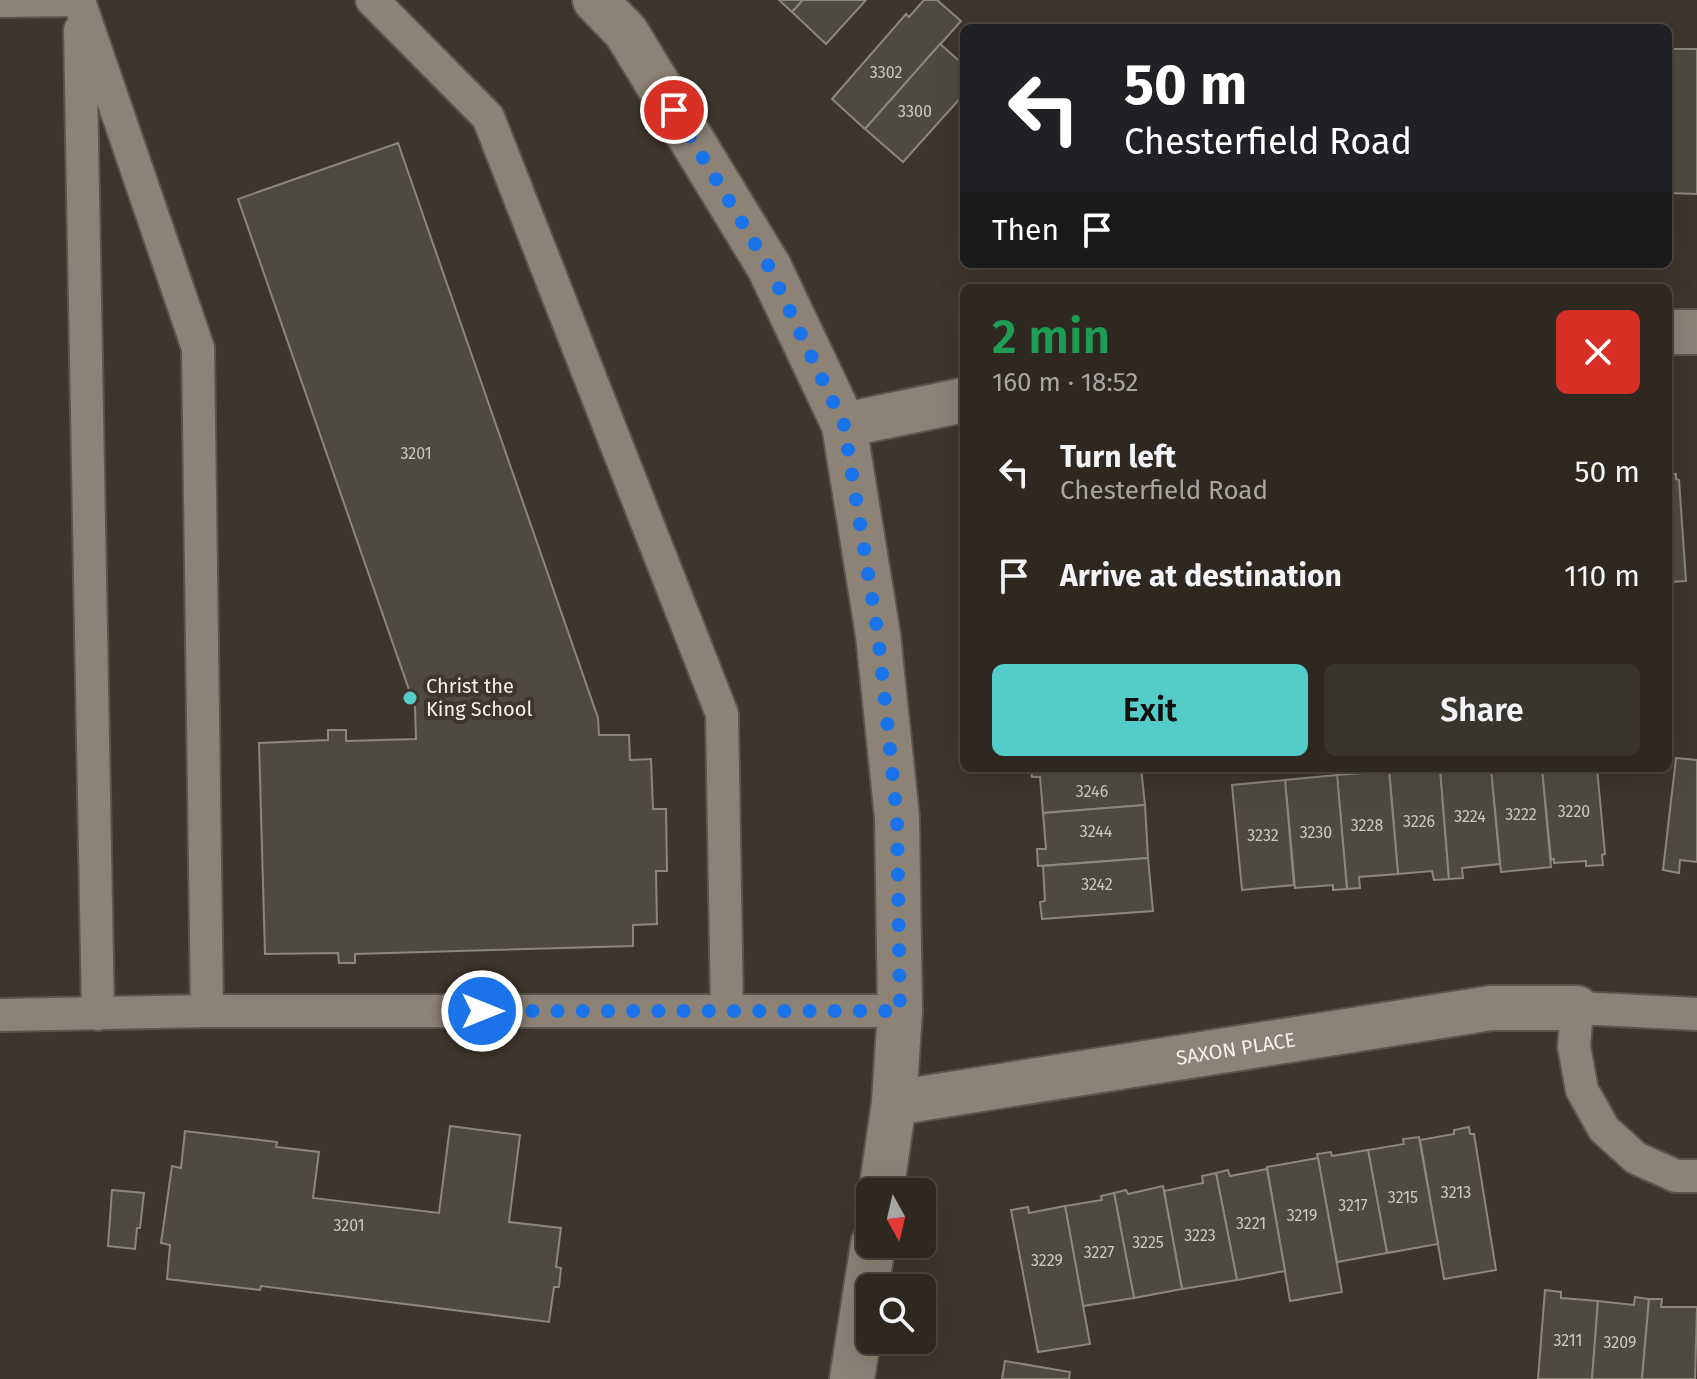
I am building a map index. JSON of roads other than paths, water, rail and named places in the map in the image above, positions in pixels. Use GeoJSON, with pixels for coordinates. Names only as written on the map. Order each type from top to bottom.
{"type":"FeatureCollection","features":[{"type":"Feature","properties":{"kind":"street"},"geometry":{"type":"LineString","coordinates":[[595,0],[626,32],[769,267],[844,425],[878,635],[897,817],[900,1011],[894,1103],[883,1178]]}},
{"type":"Feature","properties":{"kind":"street"},"geometry":{"type":"LineString","coordinates":[[1672,332],[1697,332]]}},
{"type":"Feature","properties":{"kind":"street"},"geometry":{"type":"LineString","coordinates":[[844,425],[960,401]]}},
{"type":"Feature","properties":{"kind":"street","name":"SAXON PLACE"},"geometry":{"type":"LineString","coordinates":[[894,1103],[1491,1008],[1577,1008]]}},
{"type":"Feature","properties":{"kind":"street"},"geometry":{"type":"LineString","coordinates":[[852,1379],[871,1258]]}},
{"type":"Feature","properties":{"kind":"lane"},"geometry":{"type":"LineString","coordinates":[[80,0],[198,348],[207,1011]]}},
{"type":"Feature","properties":{"kind":"lane"},"geometry":{"type":"LineString","coordinates":[[0,1],[80,0]]}},
{"type":"Feature","properties":{"kind":"lane"},"geometry":{"type":"LineString","coordinates":[[80,0],[98,1014]]}},
{"type":"Feature","properties":{"kind":"lane"},"geometry":{"type":"LineString","coordinates":[[372,0],[488,117],[722,714],[727,1011]]}},
{"type":"Feature","properties":{"kind":"lane"},"geometry":{"type":"LineString","coordinates":[[1697,1014],[1577,1008],[1574,1047],[1582,1090],[1604,1129],[1636,1158],[1676,1176],[1697,1176]]}},
{"type":"Feature","properties":{"kind":"lane"},"geometry":{"type":"LineString","coordinates":[[0,1015],[207,1011],[900,1011]]}},
{"type":"Feature","properties":{"kind":"place","name":"Christ the King School"},"geometry":{"type":"Point","coordinates":[410,698]}}]}
